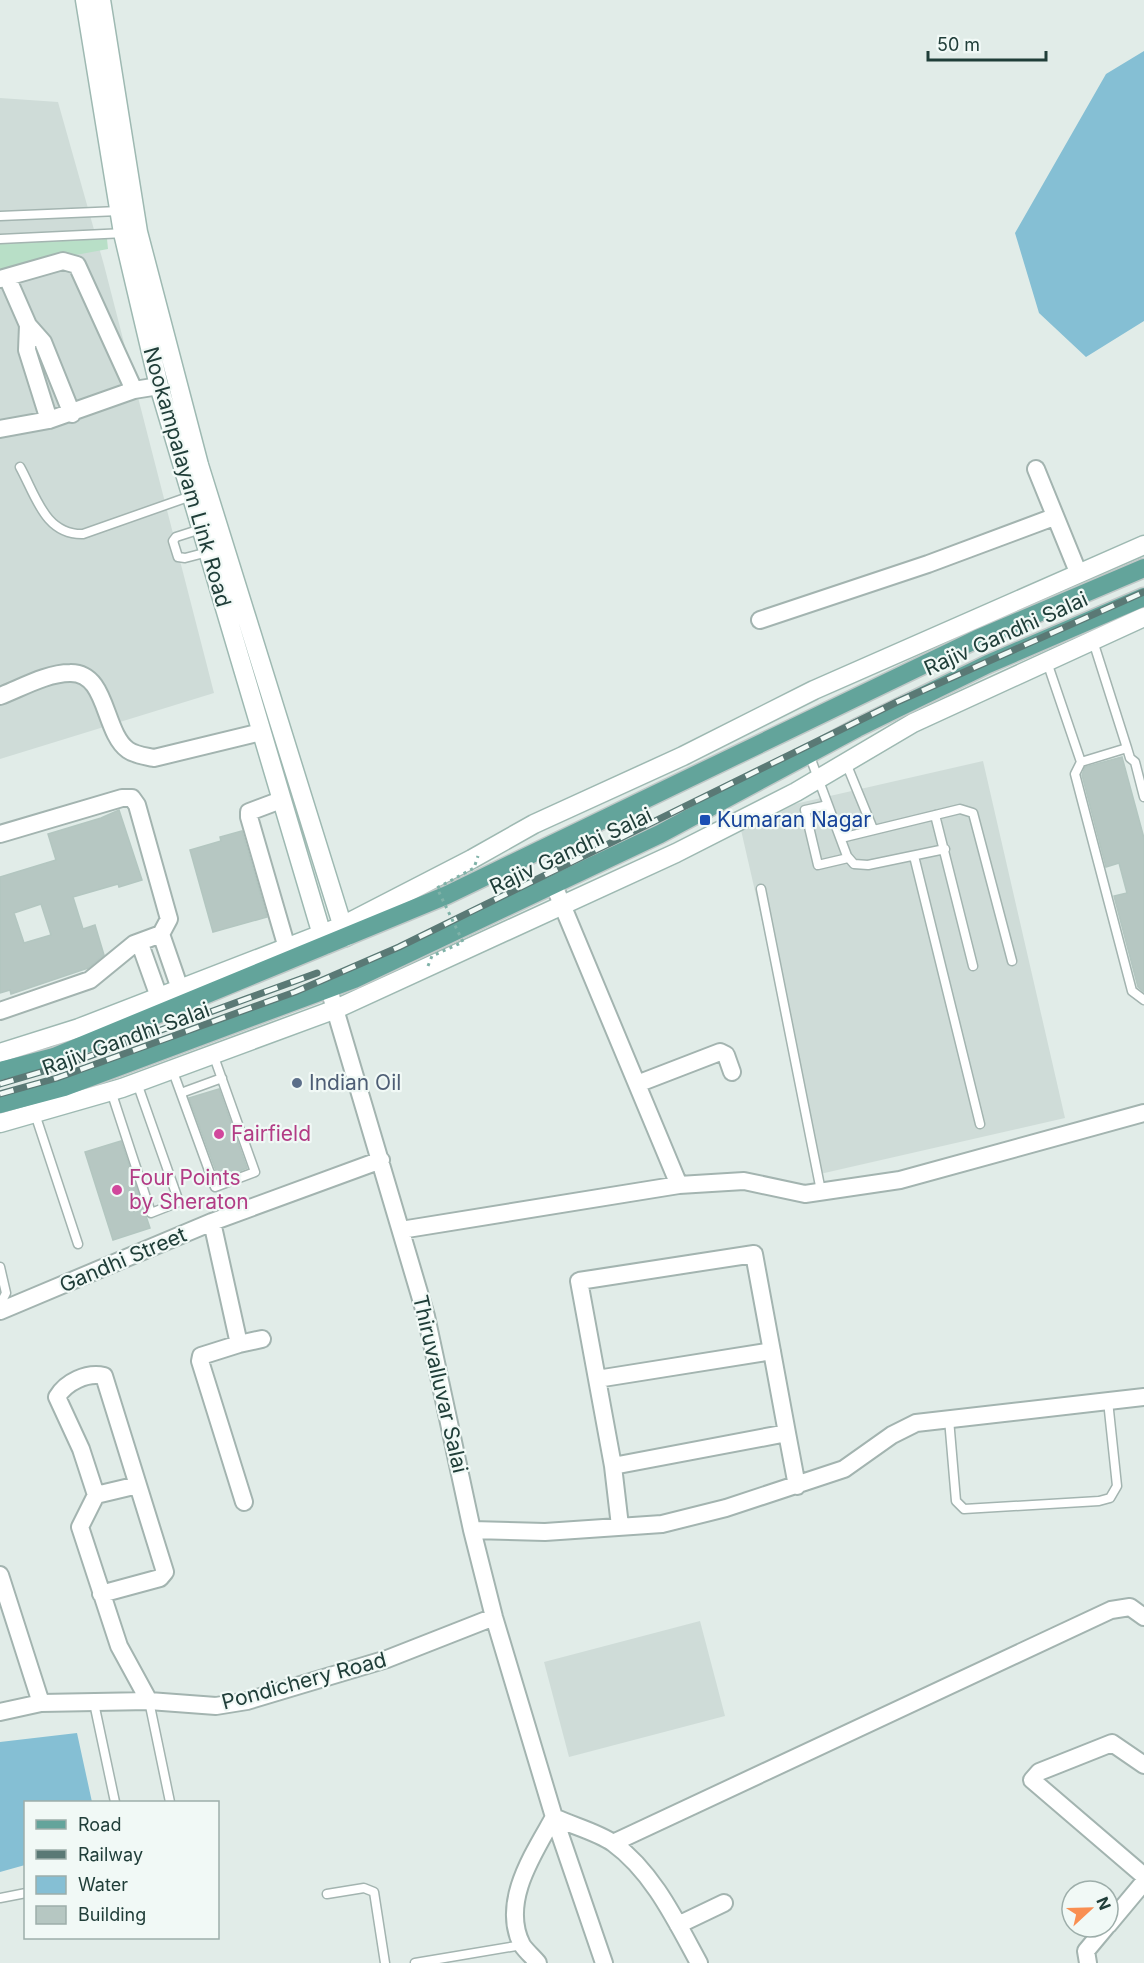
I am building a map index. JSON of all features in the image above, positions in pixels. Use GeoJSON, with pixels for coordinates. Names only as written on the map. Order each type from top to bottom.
{"type":"FeatureCollection","features":[{"type":"Feature","properties":{"kind":"main road","name":"Rajiv Gandhi Salai"},"geometry":{"type":"LineString","coordinates":[[0,1071],[54,1057],[323,940],[447,895],[977,639],[1144,568]]}},
{"type":"Feature","properties":{"kind":"main road","name":"Rajiv Gandhi Salai"},"geometry":{"type":"LineString","coordinates":[[0,1104],[64,1087],[354,979],[660,834],[809,754],[988,663],[1144,597]]}},
{"type":"Feature","properties":{"kind":"main road"},"geometry":{"type":"LineString","coordinates":[[913,670],[926,694]]}},
{"type":"Feature","properties":{"kind":"street","name":"Nookampalayam Link Road"},"geometry":{"type":"LineString","coordinates":[[85,0],[127,211]]}},
{"type":"Feature","properties":{"kind":"street","name":"Nookampalayam Link Road"},"geometry":{"type":"LineString","coordinates":[[101,0],[130,233],[159,386],[323,940]]}},
{"type":"Feature","properties":{"kind":"street","name":"Nookampalayam Link Road"},"geometry":{"type":"LineString","coordinates":[[130,233],[343,932]]}},
{"type":"Feature","properties":{"kind":"street"},"geometry":{"type":"LineString","coordinates":[[72,414],[43,342],[28,325],[3,278],[63,261],[77,265],[134,390]]}},
{"type":"Feature","properties":{"kind":"street"},"geometry":{"type":"LineString","coordinates":[[28,325],[27,350],[49,420]]}},
{"type":"Feature","properties":{"kind":"street"},"geometry":{"type":"LineString","coordinates":[[0,429],[72,414],[134,390],[159,386]]}},
{"type":"Feature","properties":{"kind":"street"},"geometry":{"type":"LineString","coordinates":[[1036,469],[1078,572]]}},
{"type":"Feature","properties":{"kind":"street"},"geometry":{"type":"LineString","coordinates":[[760,620],[928,564],[1054,517]]}},
{"type":"Feature","properties":{"kind":"street"},"geometry":{"type":"LineString","coordinates":[[343,932],[534,824],[683,756],[814,690],[1144,544]]}},
{"type":"Feature","properties":{"kind":"street"},"geometry":{"type":"LineString","coordinates":[[0,1123],[111,1091],[336,1009],[676,853],[818,778],[913,723],[1144,617]]}},
{"type":"Feature","properties":{"kind":"street"},"geometry":{"type":"LineString","coordinates":[[0,696],[48,678],[70,673],[84,676],[94,684],[126,749],[138,755],[154,758],[261,732]]}},
{"type":"Feature","properties":{"kind":"street"},"geometry":{"type":"LineString","coordinates":[[0,834],[122,798],[132,798],[137,805],[168,919],[161,934],[140,944],[134,944],[90,980],[0,1011]]}},
{"type":"Feature","properties":{"kind":"street"},"geometry":{"type":"LineString","coordinates":[[281,800],[254,809],[249,812],[249,817],[286,948]]}},
{"type":"Feature","properties":{"kind":"street"},"geometry":{"type":"LineString","coordinates":[[553,883],[679,1185]]}},
{"type":"Feature","properties":{"kind":"street"},"geometry":{"type":"LineString","coordinates":[[161,934],[180,989]]}},
{"type":"Feature","properties":{"kind":"street"},"geometry":{"type":"LineString","coordinates":[[0,1053],[80,1028],[286,948],[323,940]]}},
{"type":"Feature","properties":{"kind":"street"},"geometry":{"type":"LineString","coordinates":[[140,944],[159,997]]}},
{"type":"Feature","properties":{"kind":"street","name":"Thiruvalluvar Salai"},"geometry":{"type":"LineString","coordinates":[[329,989],[426,1316],[472,1530],[494,1617],[554,1817],[603,1963]]}},
{"type":"Feature","properties":{"kind":"street"},"geometry":{"type":"LineString","coordinates":[[637,1084],[720,1052],[726,1055],[732,1072]]}},
{"type":"Feature","properties":{"kind":"street"},"geometry":{"type":"LineString","coordinates":[[402,1230],[679,1185],[744,1181],[796,1193],[900,1180],[1144,1113]]}},
{"type":"Feature","properties":{"kind":"street","name":"Gandhi Street"},"geometry":{"type":"LineString","coordinates":[[0,1311],[212,1222],[381,1160]]}},
{"type":"Feature","properties":{"kind":"street"},"geometry":{"type":"LineString","coordinates":[[212,1222],[239,1344]]}},
{"type":"Feature","properties":{"kind":"street"},"geometry":{"type":"LineString","coordinates":[[620,1526],[613,1466],[579,1281],[754,1254],[797,1486]]}},
{"type":"Feature","properties":{"kind":"street"},"geometry":{"type":"LineString","coordinates":[[244,1502],[200,1361],[201,1356],[262,1339]]}},
{"type":"Feature","properties":{"kind":"street"},"geometry":{"type":"LineString","coordinates":[[597,1379],[772,1351]]}},
{"type":"Feature","properties":{"kind":"street"},"geometry":{"type":"LineString","coordinates":[[101,1594],[160,1578],[165,1572],[104,1376],[94,1374],[62,1388],[57,1397],[81,1449],[96,1495],[80,1527],[101,1594],[119,1646],[149,1701]]}},
{"type":"Feature","properties":{"kind":"street"},"geometry":{"type":"LineString","coordinates":[[472,1530],[545,1532],[662,1524],[797,1486],[844,1469],[892,1436],[916,1423],[1144,1397]]}},
{"type":"Feature","properties":{"kind":"street"},"geometry":{"type":"LineString","coordinates":[[613,1466],[787,1433]]}},
{"type":"Feature","properties":{"kind":"street"},"geometry":{"type":"LineString","coordinates":[[96,1495],[138,1485]]}},
{"type":"Feature","properties":{"kind":"street"},"geometry":{"type":"LineString","coordinates":[[0,1575],[41,1703]]}},
{"type":"Feature","properties":{"kind":"street"},"geometry":{"type":"LineString","coordinates":[[613,1843],[1111,1610],[1130,1607],[1144,1617]]}},
{"type":"Feature","properties":{"kind":"street","name":"Pondichery Road"},"geometry":{"type":"LineString","coordinates":[[0,1712],[41,1703],[149,1701],[216,1706],[247,1701],[387,1659],[494,1617]]}},
{"type":"Feature","properties":{"kind":"street"},"geometry":{"type":"LineString","coordinates":[[1144,1765],[1112,1743],[1039,1772],[1032,1780],[1144,1876]]}},
{"type":"Feature","properties":{"kind":"street"},"geometry":{"type":"LineString","coordinates":[[538,1963],[522,1945],[516,1918],[518,1891],[531,1859],[554,1817],[613,1843],[642,1872],[678,1925],[699,1963]]}},
{"type":"Feature","properties":{"kind":"street"},"geometry":{"type":"LineString","coordinates":[[1120,1911],[1144,1882]]}},
{"type":"Feature","properties":{"kind":"street"},"geometry":{"type":"LineString","coordinates":[[678,1925],[724,1903]]}},
{"type":"Feature","properties":{"kind":"street"},"geometry":{"type":"LineString","coordinates":[[1088,1963],[1086,1951],[1096,1939]]}},
{"type":"Feature","properties":{"kind":"lane"},"geometry":{"type":"LineString","coordinates":[[0,216],[127,211]]}},
{"type":"Feature","properties":{"kind":"lane"},"geometry":{"type":"LineString","coordinates":[[0,239],[130,233]]}},
{"type":"Feature","properties":{"kind":"lane"},"geometry":{"type":"LineString","coordinates":[[20,467],[46,516],[56,528],[68,534],[83,534],[191,496]]}},
{"type":"Feature","properties":{"kind":"lane"},"geometry":{"type":"LineString","coordinates":[[201,529],[176,537],[174,541],[178,557],[185,558],[208,552]]}},
{"type":"Feature","properties":{"kind":"lane"},"geometry":{"type":"LineString","coordinates":[[1092,641],[1130,759],[1135,762],[1144,797]]}},
{"type":"Feature","properties":{"kind":"lane"},"geometry":{"type":"LineString","coordinates":[[1047,661],[1081,762],[1075,774],[1132,991],[1144,1000]]}},
{"type":"Feature","properties":{"kind":"lane"},"geometry":{"type":"LineString","coordinates":[[1081,762],[1127,748]]}},
{"type":"Feature","properties":{"kind":"lane"},"geometry":{"type":"LineString","coordinates":[[809,754],[848,858],[860,865],[945,849]]}},
{"type":"Feature","properties":{"kind":"lane"},"geometry":{"type":"LineString","coordinates":[[846,762],[873,829]]}},
{"type":"Feature","properties":{"kind":"lane"},"geometry":{"type":"LineString","coordinates":[[828,804],[805,810],[818,865],[848,858]]}},
{"type":"Feature","properties":{"kind":"lane"},"geometry":{"type":"LineString","coordinates":[[841,838],[960,809],[973,813],[1012,961]]}},
{"type":"Feature","properties":{"kind":"lane"},"geometry":{"type":"LineString","coordinates":[[935,814],[973,966]]}},
{"type":"Feature","properties":{"kind":"lane"},"geometry":{"type":"LineString","coordinates":[[914,856],[980,1124]]}},
{"type":"Feature","properties":{"kind":"lane"},"geometry":{"type":"LineString","coordinates":[[760,889],[821,1191]]}},
{"type":"Feature","properties":{"kind":"lane"},"geometry":{"type":"LineString","coordinates":[[172,1069],[216,1187],[245,1176],[255,1172],[213,1053]]}},
{"type":"Feature","properties":{"kind":"lane"},"geometry":{"type":"LineString","coordinates":[[181,1093],[222,1078]]}},
{"type":"Feature","properties":{"kind":"lane"},"geometry":{"type":"LineString","coordinates":[[111,1091],[151,1213],[179,1202],[136,1082]]}},
{"type":"Feature","properties":{"kind":"lane"},"geometry":{"type":"LineString","coordinates":[[35,1114],[78,1244]]}},
{"type":"Feature","properties":{"kind":"lane"},"geometry":{"type":"LineString","coordinates":[[0,1268],[6,1293],[0,1305]]}},
{"type":"Feature","properties":{"kind":"lane"},"geometry":{"type":"LineString","coordinates":[[949,1419],[956,1501],[964,1509],[1099,1501],[1110,1497],[1117,1486],[1108,1401]]}},
{"type":"Feature","properties":{"kind":"lane"},"geometry":{"type":"LineString","coordinates":[[149,1701],[170,1801]]}},
{"type":"Feature","properties":{"kind":"lane"},"geometry":{"type":"LineString","coordinates":[[94,1703],[115,1801]]}},
{"type":"Feature","properties":{"kind":"lane"},"geometry":{"type":"LineString","coordinates":[[327,1894],[364,1888],[374,1892],[385,1963]]}},
{"type":"Feature","properties":{"kind":"lane"},"geometry":{"type":"LineString","coordinates":[[0,1898],[24,1893]]}},
{"type":"Feature","properties":{"kind":"lane"},"geometry":{"type":"LineString","coordinates":[[416,1963],[522,1945]]}},
{"type":"Feature","properties":{"kind":"path"},"geometry":{"type":"LineString","coordinates":[[428,966],[432,956],[463,942],[437,888],[474,868],[478,856]]}},
{"type":"Feature","properties":{"kind":"shaded area"},"geometry":{"type":"Polygon","coordinates":[[[0,98],[58,102],[104,265],[214,693],[0,759],[0,98]]]}},
{"type":"Feature","properties":{"kind":"shaded area"},"geometry":{"type":"Polygon","coordinates":[[[983,761],[1065,1118],[820,1174],[738,817],[983,761]]]}},
{"type":"Feature","properties":{"kind":"shaded area"},"geometry":{"type":"Polygon","coordinates":[[[700,1621],[725,1716],[569,1757],[544,1662],[700,1621]]]}},
{"type":"Feature","properties":{"kind":"green space"},"geometry":{"type":"Polygon","coordinates":[[[107,239],[108,249],[0,269],[0,244],[107,239]]]}},
{"type":"Feature","properties":{"kind":"water"},"geometry":{"type":"Polygon","coordinates":[[[1144,51],[1144,321],[1086,357],[1039,313],[1015,233],[1106,74],[1144,51]]]}},
{"type":"Feature","properties":{"kind":"water"},"geometry":{"type":"Polygon","coordinates":[[[77,1733],[92,1801],[24,1801],[24,1865],[0,1872],[0,1742],[77,1733]]]}},
{"type":"Feature","properties":{"kind":"building"},"geometry":{"type":"Polygon","coordinates":[[[1122,757],[1144,838],[1144,992],[1138,987],[1114,896],[1127,893],[1119,863],[1106,867],[1082,775],[1085,767],[1122,757]]]}},
{"type":"Feature","properties":{"kind":"building"},"geometry":{"type":"Polygon","coordinates":[[[119,810],[142,880],[119,887],[118,884],[73,897],[83,929],[95,925],[104,955],[88,968],[11,994],[10,990],[0,993],[0,877],[56,860],[48,834],[101,818],[119,810]],[[41,904],[14,913],[24,943],[51,935],[41,904]]]}},
{"type":"Feature","properties":{"kind":"building"},"geometry":{"type":"Polygon","coordinates":[[[242,831],[267,917],[213,932],[190,850],[221,841],[220,837],[242,831]]]}},
{"type":"Feature","properties":{"kind":"building","name":"Fairfield"},"geometry":{"type":"Polygon","coordinates":[[[219,1089],[247,1168],[219,1179],[189,1098],[219,1089]]]}},
{"type":"Feature","properties":{"kind":"building","name":"Four Points by Sheraton"},"geometry":{"type":"Polygon","coordinates":[[[121,1141],[150,1228],[113,1240],[85,1152],[121,1141]]]}},
{"type":"Feature","properties":{"kind":"railway"},"geometry":{"type":"LineString","coordinates":[[0,1094],[57,1078],[295,992],[399,947],[897,702],[1144,592]]}},
{"type":"Feature","properties":{"kind":"railway"},"geometry":{"type":"LineString","coordinates":[[0,1084],[68,1064],[317,973]]}},
{"type":"Feature","properties":{"kind":"place","name":"Kumaran Nagar"},"geometry":{"type":"Point","coordinates":[705,820]}},
{"type":"Feature","properties":{"kind":"place","name":"Indian Oil"},"geometry":{"type":"Point","coordinates":[297,1083]}},
{"type":"Feature","properties":{"kind":"place","name":"Fairfield"},"geometry":{"type":"Point","coordinates":[219,1134]}},
{"type":"Feature","properties":{"kind":"place","name":"Four Points by Sheraton"},"geometry":{"type":"Point","coordinates":[117,1190]}}]}
